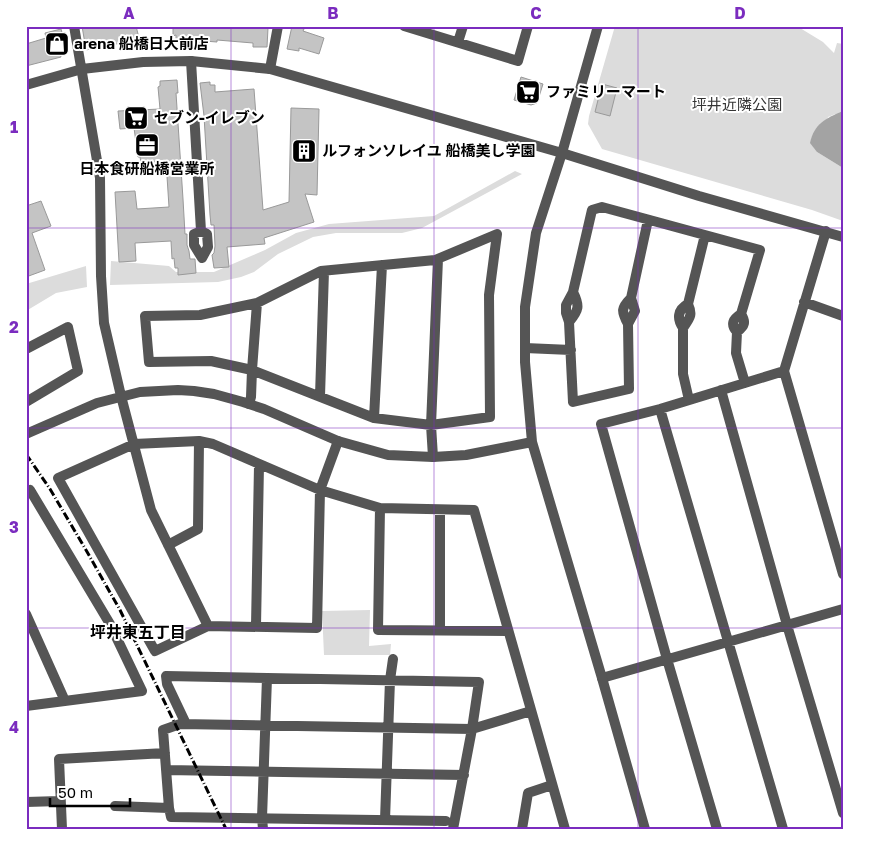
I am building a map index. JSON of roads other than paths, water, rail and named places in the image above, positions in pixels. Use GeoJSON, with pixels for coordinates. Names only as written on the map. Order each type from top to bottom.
{"type":"FeatureCollection","features":[{"type":"Feature","properties":{"kind":"street"},"geometry":{"type":"LineString","coordinates":[[74,26],[100,178],[101,276],[104,324],[121,396],[152,510],[208,626]]}},
{"type":"Feature","properties":{"kind":"street"},"geometry":{"type":"LineString","coordinates":[[270,69],[278,26]]}},
{"type":"Feature","properties":{"kind":"street"},"geometry":{"type":"LineString","coordinates":[[404,26],[518,61],[528,26]]}},
{"type":"Feature","properties":{"kind":"street"},"geometry":{"type":"LineString","coordinates":[[458,42],[463,26]]}},
{"type":"Feature","properties":{"kind":"street"},"geometry":{"type":"LineString","coordinates":[[598,26],[562,153],[536,234],[525,307],[525,362],[532,442],[645,829]]}},
{"type":"Feature","properties":{"kind":"street"},"geometry":{"type":"LineString","coordinates":[[191,61],[201,231]]}},
{"type":"Feature","properties":{"kind":"street"},"geometry":{"type":"LineString","coordinates":[[26,85],[82,69],[143,62],[191,61],[270,69],[562,153],[699,196],[843,237]]}},
{"type":"Feature","properties":{"kind":"street"},"geometry":{"type":"LineString","coordinates":[[648,220],[631,298],[635,311],[628,324],[629,389],[573,402],[569,322],[576,313],[578,306],[573,292],[592,210],[602,207],[760,250],[741,314],[744,324],[737,332],[736,353],[745,383]]}},
{"type":"Feature","properties":{"kind":"street"},"geometry":{"type":"LineString","coordinates":[[826,231],[784,371],[843,574]]}},
{"type":"Feature","properties":{"kind":"street"},"geometry":{"type":"LineString","coordinates":[[497,234],[489,295],[490,416],[431,425],[374,418],[252,370],[211,361],[149,362],[145,316],[200,315],[257,303],[321,271],[382,265],[438,259],[497,234]]}},
{"type":"Feature","properties":{"kind":"street"},"geometry":{"type":"LineString","coordinates":[[689,400],[683,374],[683,328],[690,316],[691,311],[688,304],[706,235]]}},
{"type":"Feature","properties":{"kind":"street"},"geometry":{"type":"LineString","coordinates":[[433,457],[431,425],[438,259]]}},
{"type":"Feature","properties":{"kind":"street"},"geometry":{"type":"LineString","coordinates":[[374,418],[382,265]]}},
{"type":"Feature","properties":{"kind":"street"},"geometry":{"type":"LineString","coordinates":[[320,396],[324,271]]}},
{"type":"Feature","properties":{"kind":"street"},"geometry":{"type":"LineString","coordinates":[[804,302],[843,316]]}},
{"type":"Feature","properties":{"kind":"street"},"geometry":{"type":"LineString","coordinates":[[249,404],[257,303]]}},
{"type":"Feature","properties":{"kind":"street"},"geometry":{"type":"LineString","coordinates":[[26,349],[68,328],[78,371],[26,402]]}},
{"type":"Feature","properties":{"kind":"street"},"geometry":{"type":"LineString","coordinates":[[525,348],[570,350]]}},
{"type":"Feature","properties":{"kind":"street"},"geometry":{"type":"LineString","coordinates":[[718,829],[667,659],[601,424],[660,409],[784,371]]}},
{"type":"Feature","properties":{"kind":"street"},"geometry":{"type":"LineString","coordinates":[[27,431],[97,403],[121,396],[140,392],[178,390],[214,394],[249,404],[338,441],[388,455],[433,457],[466,455],[532,442]]}},
{"type":"Feature","properties":{"kind":"street"},"geometry":{"type":"LineString","coordinates":[[721,390],[787,625],[843,813]]}},
{"type":"Feature","properties":{"kind":"street"},"geometry":{"type":"LineString","coordinates":[[660,409],[783,829]]}},
{"type":"Feature","properties":{"kind":"street"},"geometry":{"type":"LineString","coordinates":[[338,441],[320,490],[317,628],[208,626],[155,651],[58,478],[134,444],[199,441],[213,444],[320,490],[380,508],[474,510],[565,829]]}},
{"type":"Feature","properties":{"kind":"street"},"geometry":{"type":"LineString","coordinates":[[168,545],[198,529],[199,441]]}},
{"type":"Feature","properties":{"kind":"street"},"geometry":{"type":"LineString","coordinates":[[256,626],[259,465]]}},
{"type":"Feature","properties":{"kind":"street"},"geometry":{"type":"LineString","coordinates":[[26,492],[30,490],[110,624],[142,691],[26,706]]}},
{"type":"Feature","properties":{"kind":"street"},"geometry":{"type":"LineString","coordinates":[[380,508],[378,630],[508,631]]}},
{"type":"Feature","properties":{"kind":"street"},"geometry":{"type":"LineString","coordinates":[[440,510],[440,629]]}},
{"type":"Feature","properties":{"kind":"street"},"geometry":{"type":"LineString","coordinates":[[602,678],[843,609]]}},
{"type":"Feature","properties":{"kind":"street"},"geometry":{"type":"LineString","coordinates":[[26,614],[65,701]]}},
{"type":"Feature","properties":{"kind":"street"},"geometry":{"type":"LineString","coordinates":[[384,820],[390,680],[393,659]]}},
{"type":"Feature","properties":{"kind":"street"},"geometry":{"type":"LineString","coordinates":[[186,724],[167,684],[166,676],[479,682],[472,729],[464,775],[450,825],[384,820],[171,817],[168,808],[163,730],[180,724],[472,729],[531,711]]}},
{"type":"Feature","properties":{"kind":"street"},"geometry":{"type":"LineString","coordinates":[[263,829],[267,678]]}},
{"type":"Feature","properties":{"kind":"street"},"geometry":{"type":"LineString","coordinates":[[62,829],[59,760],[165,753]]}},
{"type":"Feature","properties":{"kind":"street"},"geometry":{"type":"LineString","coordinates":[[166,770],[464,775]]}},
{"type":"Feature","properties":{"kind":"street"},"geometry":{"type":"LineString","coordinates":[[522,829],[528,793],[552,785]]}},
{"type":"Feature","properties":{"kind":"street"},"geometry":{"type":"LineString","coordinates":[[26,802],[60,801]]}},
{"type":"Feature","properties":{"kind":"street"},"geometry":{"type":"LineString","coordinates":[[115,806],[168,808]]}},
{"type":"Feature","properties":{"kind":"railway"},"geometry":{"type":"LineString","coordinates":[[26,454],[50,489],[120,610],[226,829]]}},
{"type":"Feature","properties":{"kind":"place","name":"arena 船橋日大前店"},"geometry":{"type":"Point","coordinates":[57,44]}},
{"type":"Feature","properties":{"kind":"place","name":"ファミリーマート"},"geometry":{"type":"Point","coordinates":[528,92]}},
{"type":"Feature","properties":{"kind":"place","name":"セブン-イレブン"},"geometry":{"type":"Point","coordinates":[136,118]}},
{"type":"Feature","properties":{"kind":"place","name":"日本食研船橋営業所"},"geometry":{"type":"Point","coordinates":[147,145]}},
{"type":"Feature","properties":{"kind":"place","name":"ルフォンソレイユ 船橋美し学園"},"geometry":{"type":"Point","coordinates":[304,151]}},
{"type":"Feature","properties":{"kind":"district","name":"坪井東五丁目"},"geometry":{"type":"Point","coordinates":[138,632]}},
{"type":"Feature","properties":{"kind":"park label","name":"坪井近隣公園"},"geometry":{"type":"Point","coordinates":[737,105]}}]}
